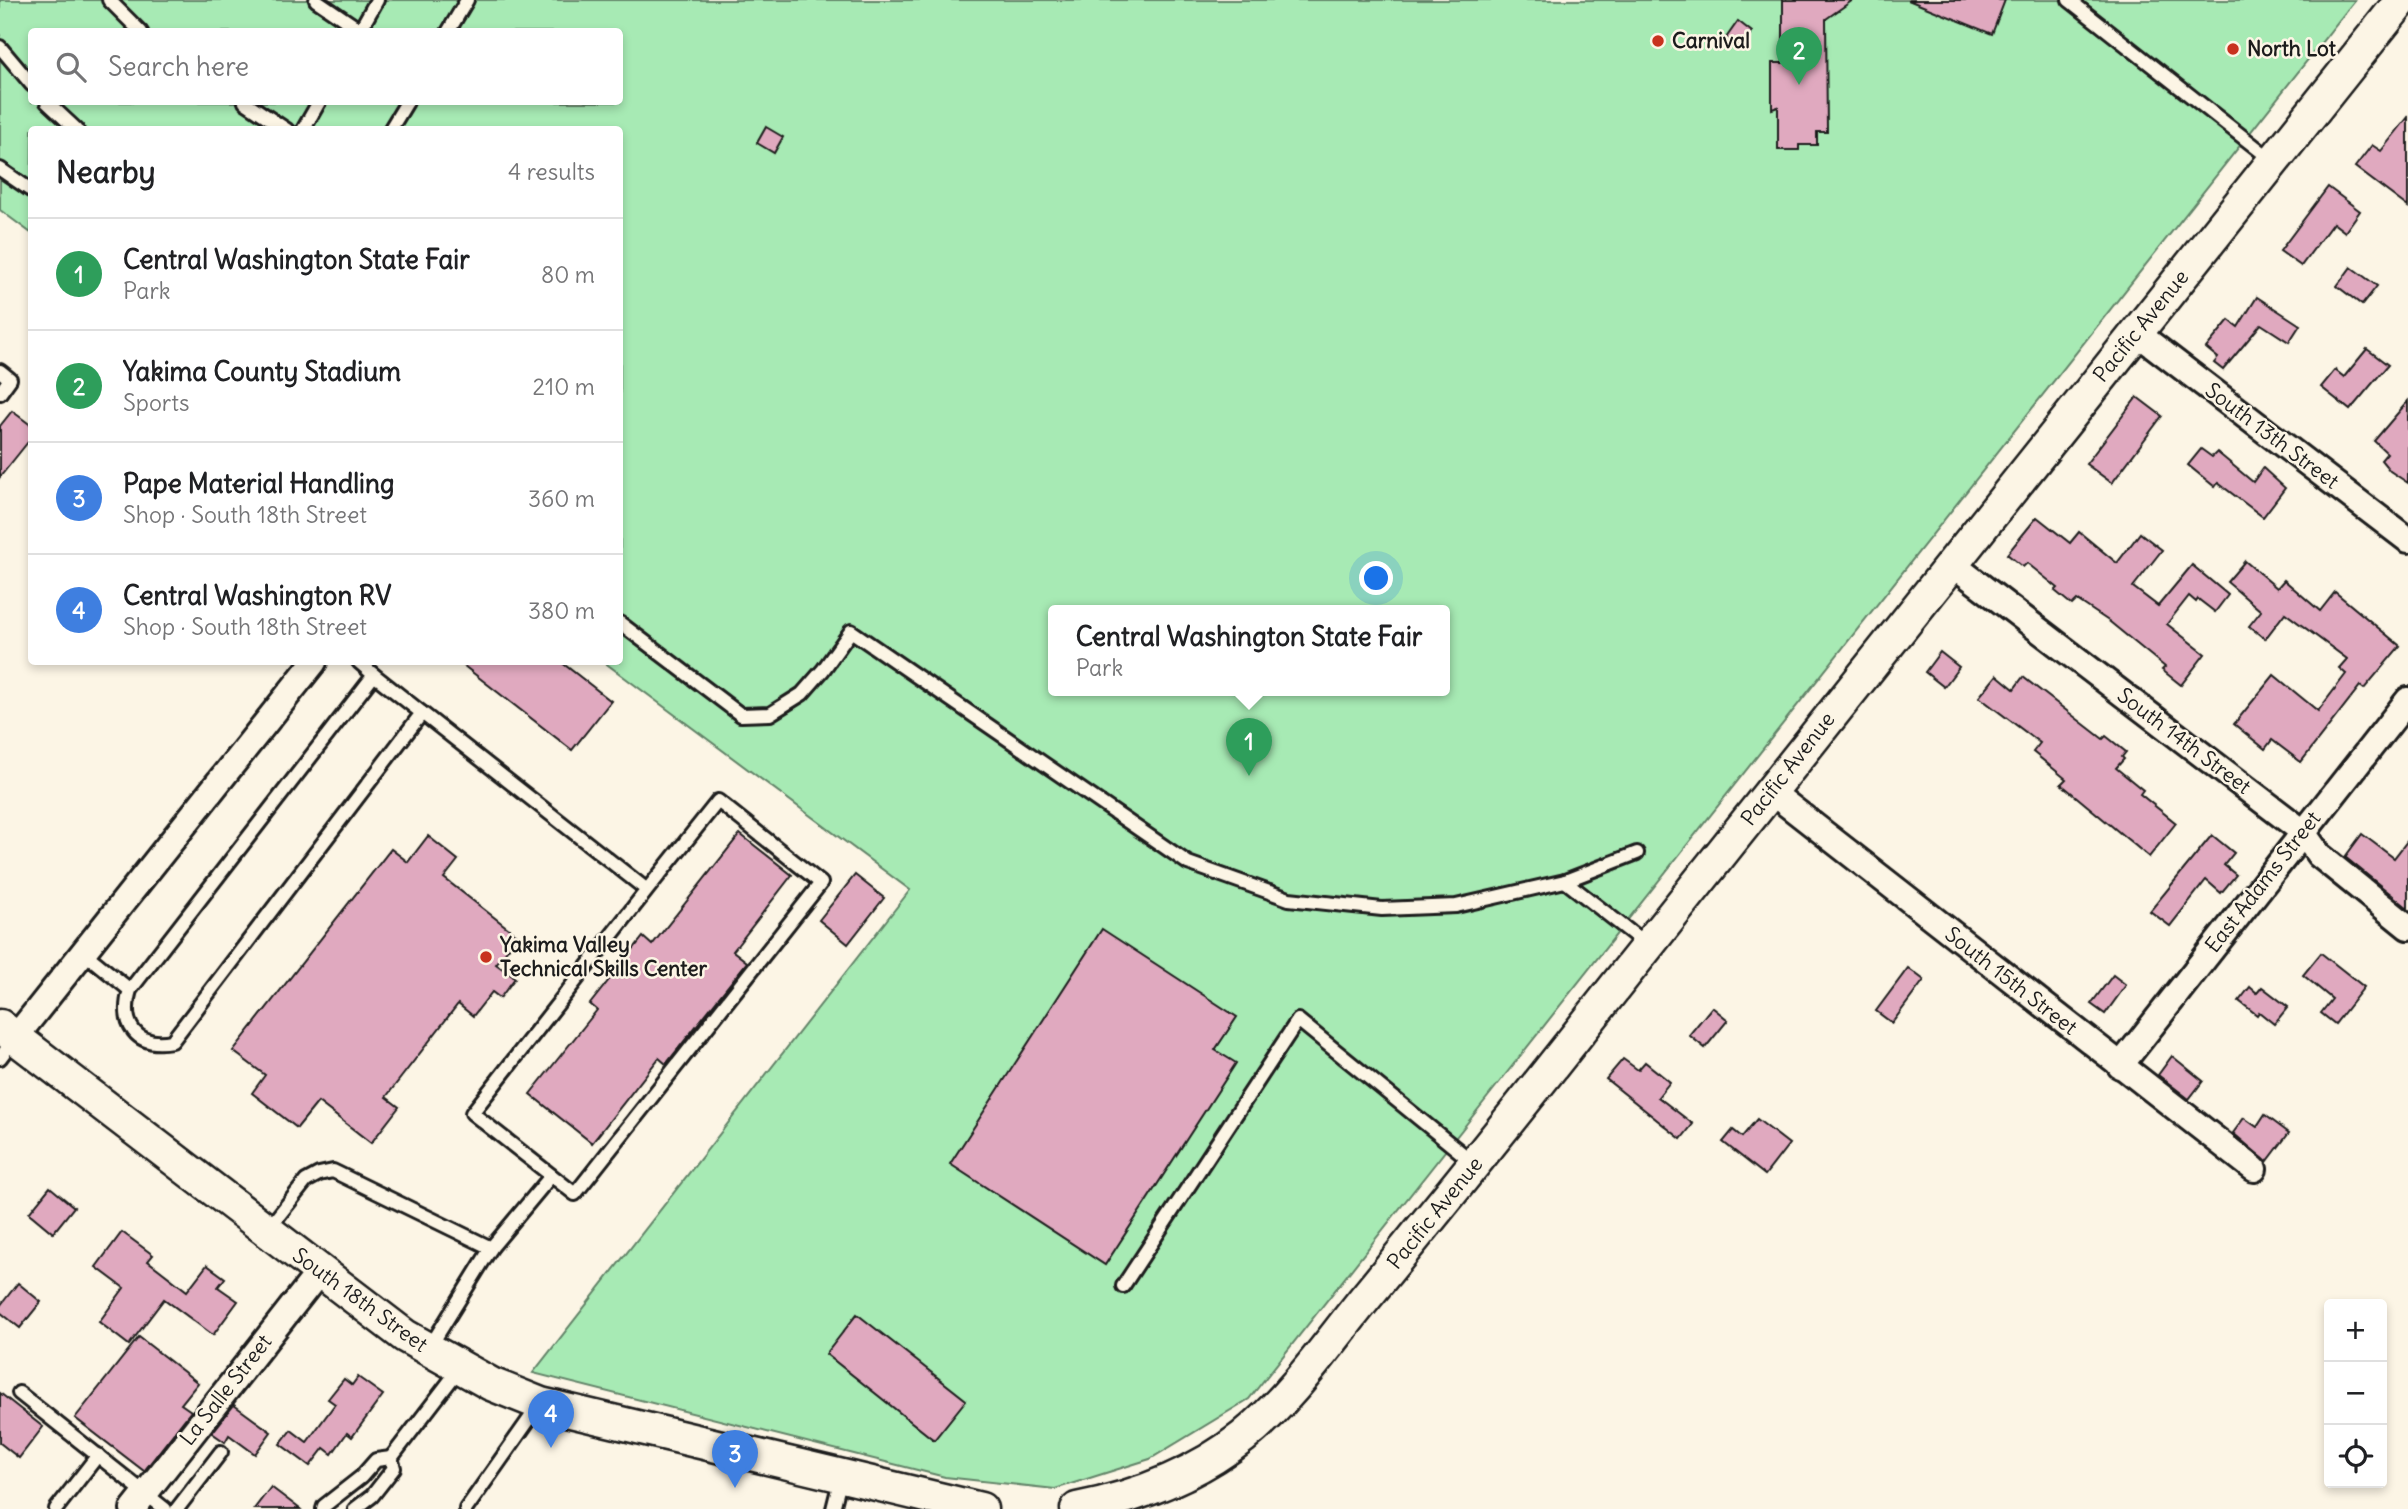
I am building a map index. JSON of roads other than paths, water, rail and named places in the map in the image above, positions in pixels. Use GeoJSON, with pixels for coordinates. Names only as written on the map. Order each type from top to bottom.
{"type":"FeatureCollection","features":[{"type":"Feature","properties":{"kind":"street","name":"Pacific Avenue"},"geometry":{"type":"LineString","coordinates":[[1077,1509],[1145,1494],[1213,1458],[1244,1436],[1287,1392],[1475,1164],[2402,0]]}},
{"type":"Feature","properties":{"kind":"street","name":"South 13th Street"},"geometry":{"type":"LineString","coordinates":[[2137,333],[2408,540]]}},
{"type":"Feature","properties":{"kind":"street","name":"South 14th Street"},"geometry":{"type":"LineString","coordinates":[[1951,563],[2302,831],[2319,855],[2408,927]]}},
{"type":"Feature","properties":{"kind":"street"},"geometry":{"type":"LineString","coordinates":[[5,1041],[83,952],[312,665]]}},
{"type":"Feature","properties":{"kind":"street","name":"East Adams Street"},"geometry":{"type":"LineString","coordinates":[[2120,1066],[2302,831],[2408,700]]}},
{"type":"Feature","properties":{"kind":"street","name":"South 15th Street"},"geometry":{"type":"LineString","coordinates":[[1770,791],[2254,1169]]}},
{"type":"Feature","properties":{"kind":"street","name":"South 18th Street"},"geometry":{"type":"LineString","coordinates":[[5,1041],[267,1230],[405,1336],[491,1384],[541,1404],[981,1509]]}},
{"type":"Feature","properties":{"kind":"street","name":"La Salle Street"},"geometry":{"type":"LineString","coordinates":[[139,1501],[320,1271]]}},
{"type":"Feature","properties":{"kind":"lane"},"geometry":{"type":"LineString","coordinates":[[109,0],[137,28]]}},
{"type":"Feature","properties":{"kind":"lane"},"geometry":{"type":"LineString","coordinates":[[316,0],[355,28]]}},
{"type":"Feature","properties":{"kind":"lane"},"geometry":{"type":"LineString","coordinates":[[361,28],[377,0]]}},
{"type":"Feature","properties":{"kind":"lane"},"geometry":{"type":"LineString","coordinates":[[450,28],[467,0]]}},
{"type":"Feature","properties":{"kind":"lane"},"geometry":{"type":"LineString","coordinates":[[2069,0],[2273,161]]}},
{"type":"Feature","properties":{"kind":"lane"},"geometry":{"type":"LineString","coordinates":[[0,47],[28,80]]}},
{"type":"Feature","properties":{"kind":"lane"},"geometry":{"type":"LineString","coordinates":[[50,105],[73,126]]}},
{"type":"Feature","properties":{"kind":"lane"},"geometry":{"type":"LineString","coordinates":[[250,105],[281,126]]}},
{"type":"Feature","properties":{"kind":"lane"},"geometry":{"type":"LineString","coordinates":[[305,126],[317,105]]}},
{"type":"Feature","properties":{"kind":"lane"},"geometry":{"type":"LineString","coordinates":[[392,126],[405,105]]}},
{"type":"Feature","properties":{"kind":"lane"},"geometry":{"type":"LineString","coordinates":[[0,169],[28,188]]}},
{"type":"Feature","properties":{"kind":"lane"},"geometry":{"type":"LineString","coordinates":[[0,371],[10,380],[0,393]]}},
{"type":"Feature","properties":{"kind":"lane"},"geometry":{"type":"LineString","coordinates":[[623,625],[741,715],[770,714],[802,694],[851,631],[1188,863],[1289,899],[1382,909],[1455,906],[1564,881],[1637,853]]}},
{"type":"Feature","properties":{"kind":"lane"},"geometry":{"type":"LineString","coordinates":[[362,665],[647,890]]}},
{"type":"Feature","properties":{"kind":"lane"},"geometry":{"type":"LineString","coordinates":[[374,675],[130,990],[125,1006],[128,1023],[137,1033],[152,1043],[172,1041],[422,713]]}},
{"type":"Feature","properties":{"kind":"lane"},"geometry":{"type":"LineString","coordinates":[[718,801],[821,883],[575,1194],[472,1113],[647,890],[718,801]]}},
{"type":"Feature","properties":{"kind":"lane"},"geometry":{"type":"LineString","coordinates":[[1564,881],[1648,946]]}},
{"type":"Feature","properties":{"kind":"lane"},"geometry":{"type":"LineString","coordinates":[[83,952],[130,990]]}},
{"type":"Feature","properties":{"kind":"lane"},"geometry":{"type":"LineString","coordinates":[[1123,1286],[1298,1020],[1475,1164]]}},
{"type":"Feature","properties":{"kind":"lane"},"geometry":{"type":"LineString","coordinates":[[267,1230],[306,1181],[318,1174],[333,1171],[491,1248]]}},
{"type":"Feature","properties":{"kind":"lane"},"geometry":{"type":"LineString","coordinates":[[428,1350],[491,1248],[551,1176]]}},
{"type":"Feature","properties":{"kind":"lane"},"geometry":{"type":"LineString","coordinates":[[323,1509],[362,1477],[376,1460],[391,1458],[460,1368]]}},
{"type":"Feature","properties":{"kind":"lane"},"geometry":{"type":"LineString","coordinates":[[19,1393],[98,1455],[139,1501],[165,1509]]}},
{"type":"Feature","properties":{"kind":"lane"},"geometry":{"type":"LineString","coordinates":[[466,1509],[541,1404]]}},
{"type":"Feature","properties":{"kind":"lane"},"geometry":{"type":"LineString","coordinates":[[177,1509],[221,1452]]}},
{"type":"Feature","properties":{"kind":"lane"},"geometry":{"type":"LineString","coordinates":[[56,1509],[98,1455]]}},
{"type":"Feature","properties":{"kind":"lane"},"geometry":{"type":"LineString","coordinates":[[355,1509],[372,1496],[394,1468],[391,1458]]}},
{"type":"Feature","properties":{"kind":"lane"},"geometry":{"type":"LineString","coordinates":[[833,1509],[841,1477]]}},
{"type":"Feature","properties":{"kind":"place","name":"Carnival"},"geometry":{"type":"Point","coordinates":[1658,41]}},
{"type":"Feature","properties":{"kind":"place","name":"North Lot"},"geometry":{"type":"Point","coordinates":[2233,49]}},
{"type":"Feature","properties":{"kind":"place","name":"Yakima County Stadium"},"geometry":{"type":"Point","coordinates":[1799,85]}},
{"type":"Feature","properties":{"kind":"place","name":"Central Washington State Fair"},"geometry":{"type":"Point","coordinates":[1249,776]}},
{"type":"Feature","properties":{"kind":"place","name":"Yakima Valley Technical Skills Center"},"geometry":{"type":"Point","coordinates":[486,957]}},
{"type":"Feature","properties":{"kind":"place","name":"Central Washington RV"},"geometry":{"type":"Point","coordinates":[551,1448]}},
{"type":"Feature","properties":{"kind":"place","name":"Pape Material Handling"},"geometry":{"type":"Point","coordinates":[735,1488]}}]}
